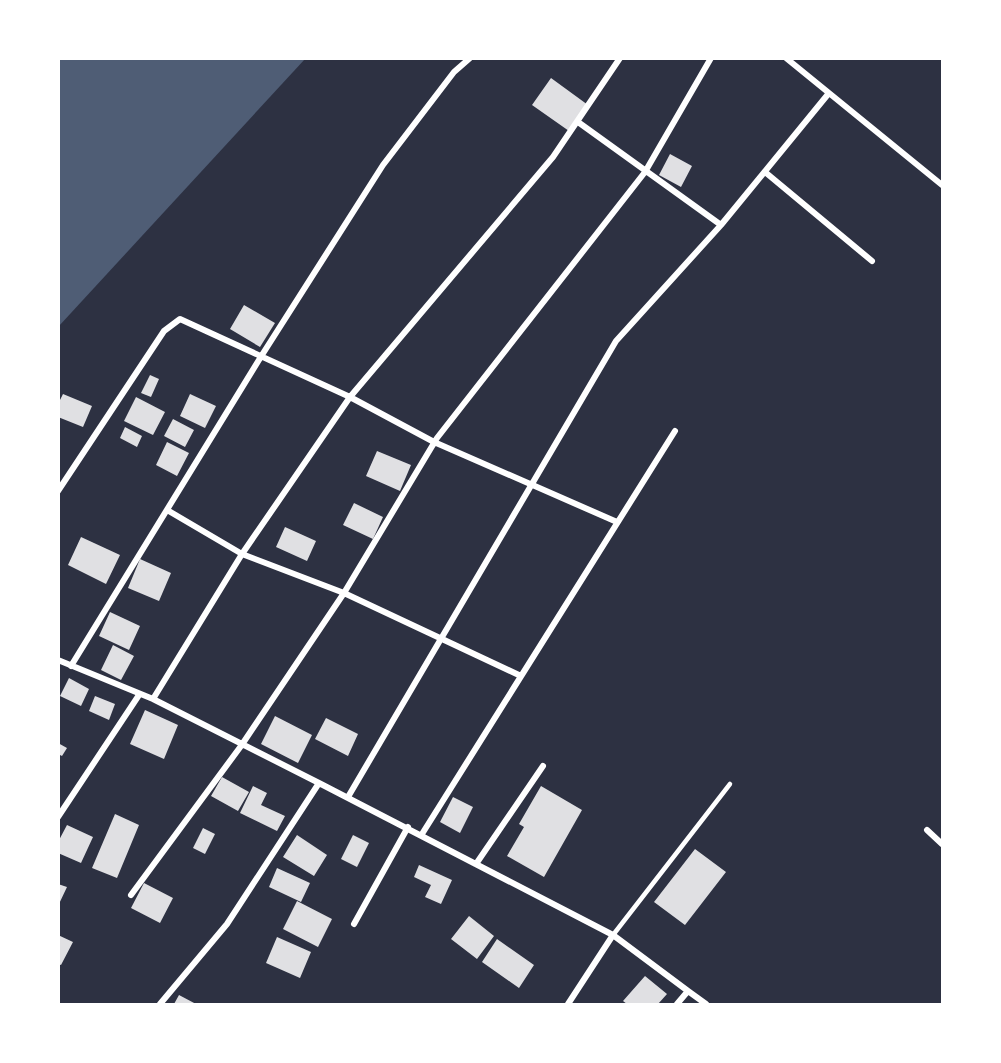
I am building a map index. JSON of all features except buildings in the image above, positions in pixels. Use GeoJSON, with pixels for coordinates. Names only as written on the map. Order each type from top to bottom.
{"type":"FeatureCollection","features":[{"type":"Feature","properties":{"kind":"street"},"geometry":{"type":"LineString","coordinates":[[71,666],[262,355],[383,165],[454,72],[470,58]]}},
{"type":"Feature","properties":{"kind":"street"},"geometry":{"type":"LineString","coordinates":[[153,699],[242,554],[350,397],[554,157],[620,58]]}},
{"type":"Feature","properties":{"kind":"street"},"geometry":{"type":"LineString","coordinates":[[131,895],[242,746],[344,593],[434,442],[645,172],[711,58]]}},
{"type":"Feature","properties":{"kind":"street"},"geometry":{"type":"LineString","coordinates":[[786,58],[942,184]]}},
{"type":"Feature","properties":{"kind":"street"},"geometry":{"type":"LineString","coordinates":[[348,797],[616,341],[721,225],[829,93]]}},
{"type":"Feature","properties":{"kind":"street"},"geometry":{"type":"LineString","coordinates":[[578,122],[721,225]]}},
{"type":"Feature","properties":{"kind":"street"},"geometry":{"type":"LineString","coordinates":[[765,172],[872,261]]}},
{"type":"Feature","properties":{"kind":"street"},"geometry":{"type":"LineString","coordinates":[[58,491],[164,331],[180,319],[350,397],[434,442],[617,522]]}},
{"type":"Feature","properties":{"kind":"street"},"geometry":{"type":"LineString","coordinates":[[422,834],[675,431]]}},
{"type":"Feature","properties":{"kind":"street"},"geometry":{"type":"LineString","coordinates":[[167,510],[242,554],[344,593],[521,676]]}},
{"type":"Feature","properties":{"kind":"street"},"geometry":{"type":"LineString","coordinates":[[58,660],[153,699],[242,746],[422,834],[613,935],[706,1005]]}},
{"type":"Feature","properties":{"kind":"street"},"geometry":{"type":"LineString","coordinates":[[58,817],[139,695]]}},
{"type":"Feature","properties":{"kind":"street"},"geometry":{"type":"LineString","coordinates":[[476,864],[543,766]]}},
{"type":"Feature","properties":{"kind":"street"},"geometry":{"type":"LineString","coordinates":[[160,1005],[227,924],[319,783]]}},
{"type":"Feature","properties":{"kind":"street"},"geometry":{"type":"LineString","coordinates":[[354,924],[408,827]]}},
{"type":"Feature","properties":{"kind":"street"},"geometry":{"type":"LineString","coordinates":[[927,830],[942,844]]}},
{"type":"Feature","properties":{"kind":"street"},"geometry":{"type":"LineString","coordinates":[[568,1005],[613,935]]}},
{"type":"Feature","properties":{"kind":"street"},"geometry":{"type":"LineString","coordinates":[[677,1005],[687,991]]}},
{"type":"Feature","properties":{"kind":"lane"},"geometry":{"type":"LineString","coordinates":[[613,935],[730,784]]}},
{"type":"Feature","properties":{"kind":"water"},"geometry":{"type":"Polygon","coordinates":[[[58,59],[305,59],[59,326],[58,59]]]}}]}
